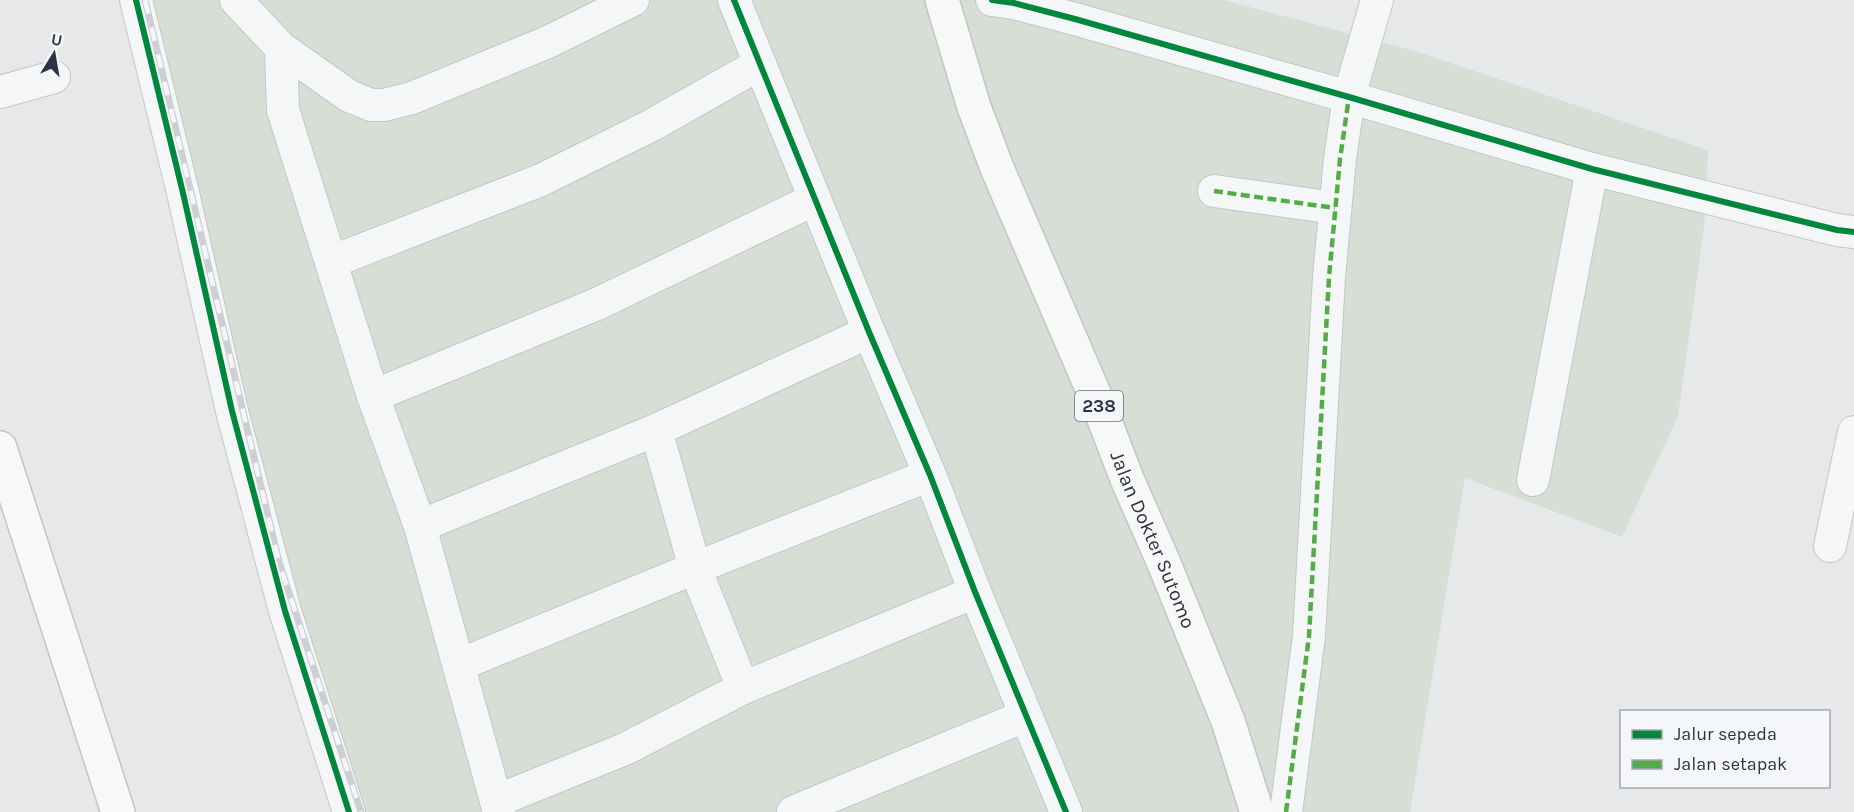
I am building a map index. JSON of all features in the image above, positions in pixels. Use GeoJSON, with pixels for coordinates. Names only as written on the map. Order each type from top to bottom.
{"type":"FeatureCollection","features":[{"type":"Feature","properties":{"kind":"main road","name":"Jalan Dokter Sutomo"},"geometry":{"type":"LineString","coordinates":[[942,0],[974,107],[997,168],[1096,398],[1127,479],[1228,721],[1257,812]]}},
{"type":"Feature","properties":{"kind":"main road"},"geometry":{"type":"LineString","coordinates":[[0,448],[118,812]]}},
{"type":"Feature","properties":{"kind":"street"},"geometry":{"type":"LineString","coordinates":[[136,0],[183,193],[232,411],[285,611],[349,812]]}},
{"type":"Feature","properties":{"kind":"street"},"geometry":{"type":"LineString","coordinates":[[236,0],[281,48],[360,102],[371,105],[384,105],[412,98],[548,42],[633,0]]}},
{"type":"Feature","properties":{"kind":"street"},"geometry":{"type":"LineString","coordinates":[[734,0],[1066,812]]}},
{"type":"Feature","properties":{"kind":"street"},"geometry":{"type":"LineString","coordinates":[[992,0],[1078,10],[1349,97],[1592,169],[1837,230],[1854,232]]}},
{"type":"Feature","properties":{"kind":"street"},"geometry":{"type":"LineString","coordinates":[[1286,812],[1309,636],[1329,277],[1340,159],[1349,97],[1377,0]]}},
{"type":"Feature","properties":{"kind":"street"},"geometry":{"type":"LineString","coordinates":[[281,48],[283,110],[373,396],[420,525],[497,807],[625,749],[743,688],[975,592]]}},
{"type":"Feature","properties":{"kind":"street"},"geometry":{"type":"LineString","coordinates":[[331,262],[541,180],[652,125],[760,64]]}},
{"type":"Feature","properties":{"kind":"street"},"geometry":{"type":"LineString","coordinates":[[0,92],[54,77]]}},
{"type":"Feature","properties":{"kind":"street"},"geometry":{"type":"LineString","coordinates":[[1533,480],[1592,169]]}},
{"type":"Feature","properties":{"kind":"street"},"geometry":{"type":"LineString","coordinates":[[1214,191],[1335,208]]}},
{"type":"Feature","properties":{"kind":"street"},"geometry":{"type":"LineString","coordinates":[[373,396],[597,304],[815,199]]}},
{"type":"Feature","properties":{"kind":"street"},"geometry":{"type":"LineString","coordinates":[[420,525],[656,430],[869,332]]}},
{"type":"Feature","properties":{"kind":"street"},"geometry":{"type":"LineString","coordinates":[[656,430],[695,568],[743,688]]}},
{"type":"Feature","properties":{"kind":"street"},"geometry":{"type":"LineString","coordinates":[[1830,546],[1854,432]]}},
{"type":"Feature","properties":{"kind":"street"},"geometry":{"type":"LineString","coordinates":[[459,665],[930,475]]}},
{"type":"Feature","properties":{"kind":"street"},"geometry":{"type":"LineString","coordinates":[[793,812],[1025,716]]}},
{"type":"Feature","properties":{"kind":"shaded area"},"geometry":{"type":"Polygon","coordinates":[[[124,0],[1223,0],[1415,51],[1708,150],[1704,228],[1678,416],[1622,537],[1465,478],[1410,812],[338,812],[124,0]]]}},
{"type":"Feature","properties":{"kind":"railway"},"geometry":{"type":"LineString","coordinates":[[145,0],[279,562],[361,812]]}},
{"type":"Feature","properties":{"kind":"marked path"},"geometry":{"type":"LineString","coordinates":[[1286,812],[1309,636],[1329,277],[1340,159],[1349,97]]}},
{"type":"Feature","properties":{"kind":"marked path"},"geometry":{"type":"LineString","coordinates":[[1214,191],[1335,208]]}},
{"type":"Feature","properties":{"kind":"cycle path"},"geometry":{"type":"LineString","coordinates":[[136,0],[183,193],[232,411],[285,611],[349,812]]}},
{"type":"Feature","properties":{"kind":"cycle path"},"geometry":{"type":"LineString","coordinates":[[734,0],[1066,812]]}},
{"type":"Feature","properties":{"kind":"cycle path"},"geometry":{"type":"LineString","coordinates":[[992,0],[1014,3],[1075,19],[1592,169],[1837,230],[1854,232]]}}]}
